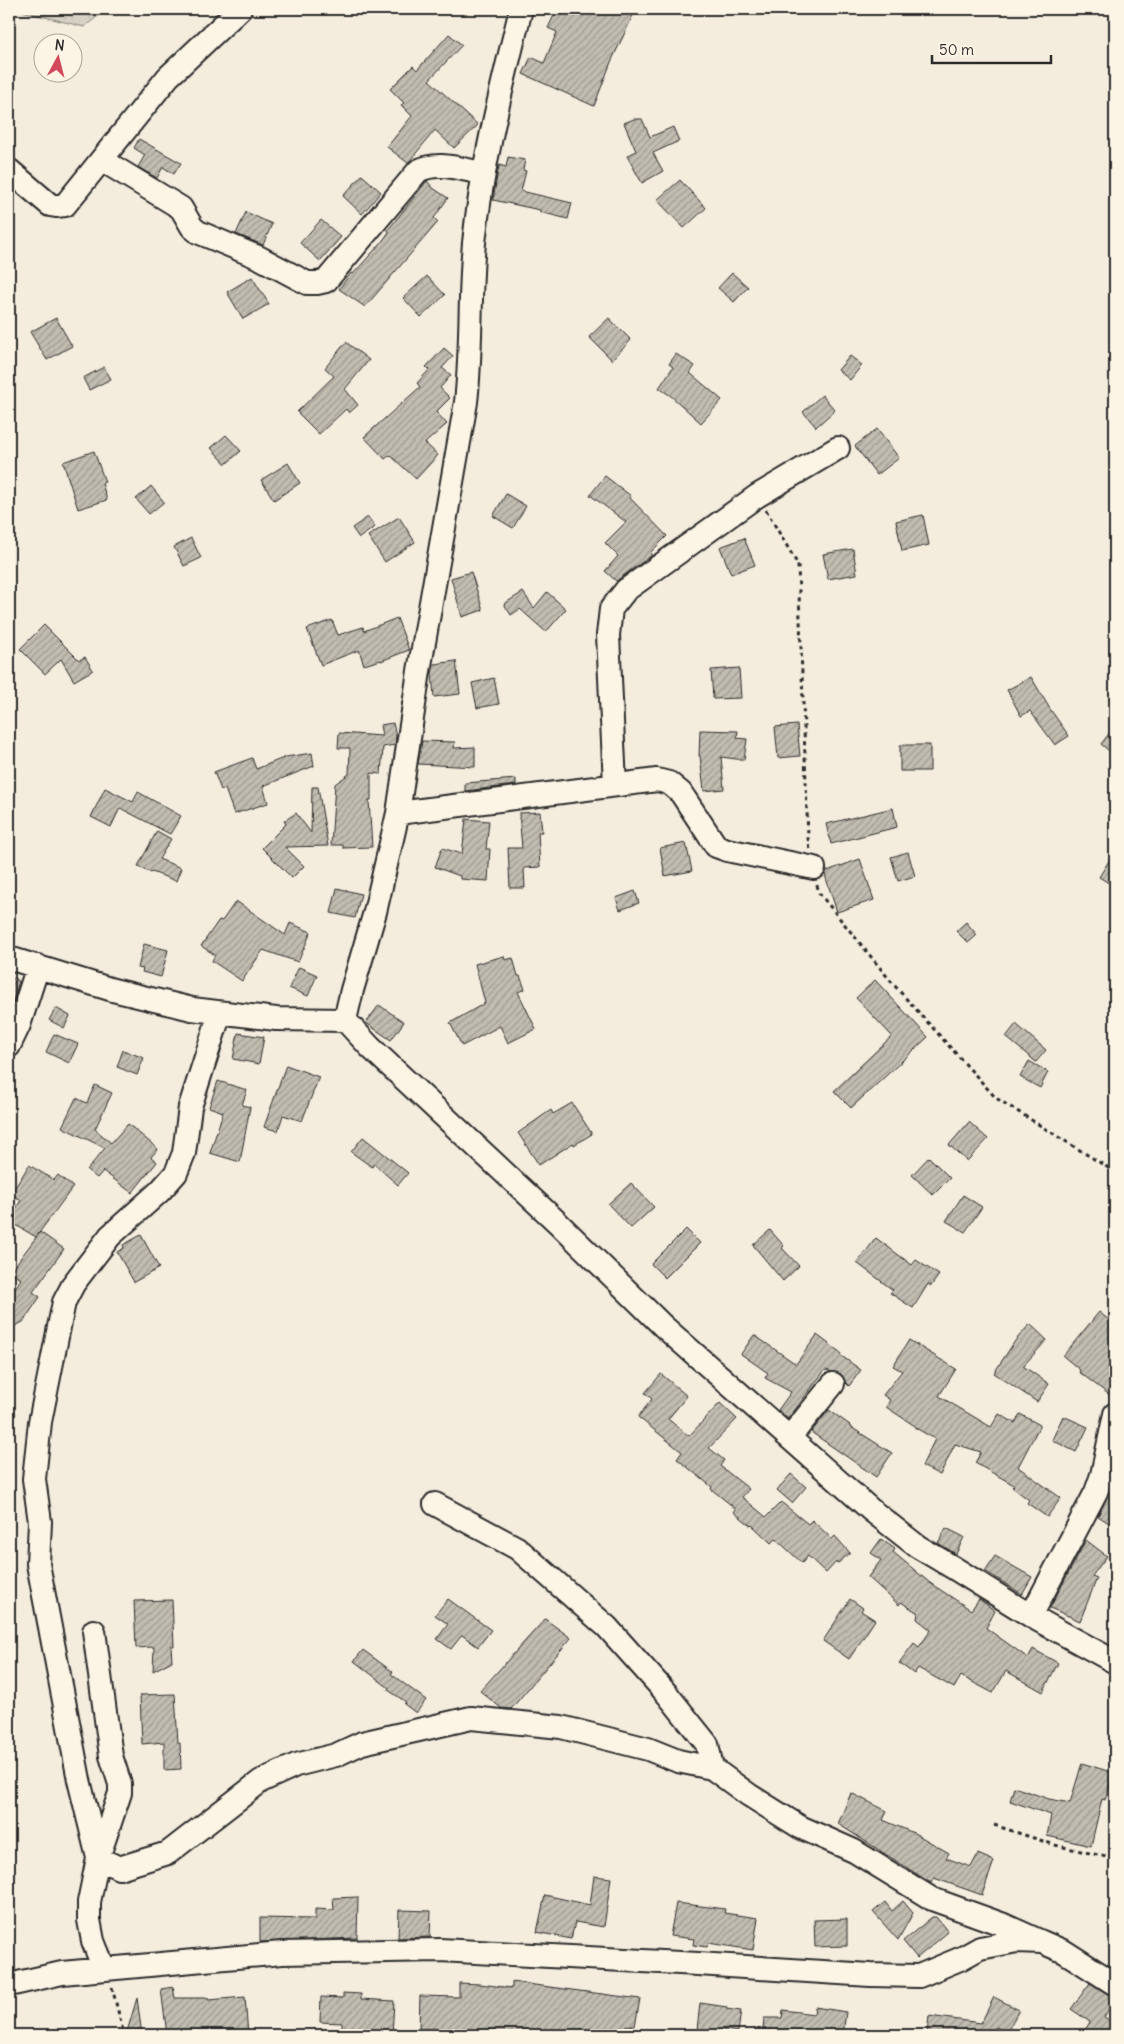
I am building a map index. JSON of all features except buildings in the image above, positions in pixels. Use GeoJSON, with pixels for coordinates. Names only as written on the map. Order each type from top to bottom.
{"type":"FeatureCollection","features":[{"type":"Feature","properties":{"kind":"street"},"geometry":{"type":"LineString","coordinates":[[9,170],[50,205],[65,205],[168,77],[240,9]]}},
{"type":"Feature","properties":{"kind":"street"},"geometry":{"type":"LineString","coordinates":[[345,1020],[375,912],[398,813],[419,671],[466,402],[470,362],[474,244],[483,173],[522,9]]}},
{"type":"Feature","properties":{"kind":"street"},"geometry":{"type":"LineString","coordinates":[[102,160],[181,208],[192,227],[198,232],[260,258],[307,283],[326,281],[418,170],[428,165],[437,165],[483,173]]}},
{"type":"Feature","properties":{"kind":"street"},"geometry":{"type":"LineString","coordinates":[[615,785],[608,635],[611,609],[626,590],[757,496],[838,448]]}},
{"type":"Feature","properties":{"kind":"street"},"geometry":{"type":"LineString","coordinates":[[398,813],[657,780],[669,783],[681,793],[716,846],[814,868]]}},
{"type":"Feature","properties":{"kind":"street"},"geometry":{"type":"LineString","coordinates":[[9,958],[113,990],[192,1009],[276,1019],[345,1020],[370,1047],[550,1215],[663,1326],[842,1485],[917,1546],[1031,1616],[1115,1662]]}},
{"type":"Feature","properties":{"kind":"street"},"geometry":{"type":"LineString","coordinates":[[9,1046],[19,1025],[38,966]]}},
{"type":"Feature","properties":{"kind":"street"},"geometry":{"type":"LineString","coordinates":[[98,1858],[79,1780],[38,1564],[40,1522],[34,1479],[40,1422],[64,1302],[74,1283],[110,1236],[160,1191],[176,1173],[184,1153],[190,1107],[220,1012]]}},
{"type":"Feature","properties":{"kind":"street"},"geometry":{"type":"LineString","coordinates":[[790,1437],[833,1384]]}},
{"type":"Feature","properties":{"kind":"street"},"geometry":{"type":"LineString","coordinates":[[1031,1616],[1096,1492],[1102,1475],[1115,1414]]}},
{"type":"Feature","properties":{"kind":"street"},"geometry":{"type":"LineString","coordinates":[[435,1504],[517,1548],[607,1627],[667,1694],[707,1744],[712,1768]]}},
{"type":"Feature","properties":{"kind":"street"},"geometry":{"type":"LineString","coordinates":[[94,1631],[111,1756],[120,1784],[120,1794],[98,1858],[89,1902],[89,1920],[93,1941],[104,1969]]}},
{"type":"Feature","properties":{"kind":"street"},"geometry":{"type":"LineString","coordinates":[[98,1858],[119,1868],[168,1853],[260,1781],[296,1765],[336,1755],[362,1743],[472,1718],[561,1727],[648,1749],[678,1761],[712,1768],[749,1795],[800,1827],[854,1851],[932,1899],[1004,1925],[1065,1952],[1115,1984]]}},
{"type":"Feature","properties":{"kind":"street"},"geometry":{"type":"LineString","coordinates":[[9,1984],[62,1973],[282,1953],[440,1950],[834,1973],[919,1976],[962,1958],[980,1948],[1017,1941],[1042,1942]]}},
{"type":"Feature","properties":{"kind":"path"},"geometry":{"type":"LineString","coordinates":[[757,496],[798,565],[808,838],[819,893],[894,985],[996,1098],[1115,1172]]}},
{"type":"Feature","properties":{"kind":"path"},"geometry":{"type":"LineString","coordinates":[[994,1825],[1055,1845],[1115,1859]]}},
{"type":"Feature","properties":{"kind":"path"},"geometry":{"type":"LineString","coordinates":[[104,1969],[115,1994],[124,2035]]}},
{"type":"Feature","properties":{"kind":"green space"},"geometry":{"type":"Polygon","coordinates":[[[14,9],[107,9],[84,27],[14,9]]]}}]}
